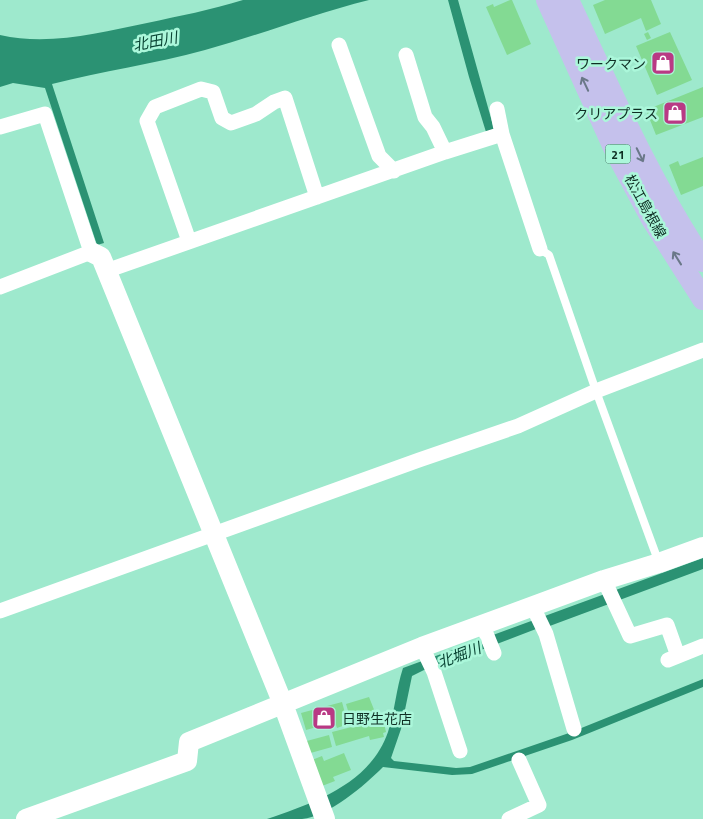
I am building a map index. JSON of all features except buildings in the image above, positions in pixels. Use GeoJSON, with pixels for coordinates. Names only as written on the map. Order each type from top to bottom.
{"type":"FeatureCollection","features":[{"type":"Feature","properties":{"kind":"main road","name":"松江島根線"},"geometry":{"type":"LineString","coordinates":[[547,0],[616,152],[652,220],[703,299]]}},
{"type":"Feature","properties":{"kind":"main road","name":"松江島根線"},"geometry":{"type":"LineString","coordinates":[[568,0],[642,158],[677,222],[703,261]]}},
{"type":"Feature","properties":{"kind":"street"},"geometry":{"type":"LineString","coordinates":[[340,45],[379,156],[394,170]]}},
{"type":"Feature","properties":{"kind":"street"},"geometry":{"type":"LineString","coordinates":[[406,55],[425,116],[433,127],[445,152]]}},
{"type":"Feature","properties":{"kind":"street"},"geometry":{"type":"LineString","coordinates":[[189,241],[147,121],[155,107],[201,89],[212,92],[222,118],[231,123],[256,114],[274,102],[285,98],[317,196]]}},
{"type":"Feature","properties":{"kind":"street"},"geometry":{"type":"LineString","coordinates":[[497,108],[502,134],[540,249]]}},
{"type":"Feature","properties":{"kind":"street"},"geometry":{"type":"LineString","coordinates":[[0,128],[45,114],[91,252],[101,257],[283,704],[325,817]]}},
{"type":"Feature","properties":{"kind":"street"},"geometry":{"type":"LineString","coordinates":[[106,271],[317,196],[502,134]]}},
{"type":"Feature","properties":{"kind":"street"},"geometry":{"type":"LineString","coordinates":[[0,287],[91,252]]}},
{"type":"Feature","properties":{"kind":"street"},"geometry":{"type":"LineString","coordinates":[[0,611],[518,426],[596,391],[703,350]]}},
{"type":"Feature","properties":{"kind":"street"},"geometry":{"type":"LineString","coordinates":[[26,819],[187,761],[189,742],[283,704],[485,631],[538,618],[609,591],[659,563],[703,547]]}},
{"type":"Feature","properties":{"kind":"street"},"geometry":{"type":"LineString","coordinates":[[609,591],[630,636],[667,625],[673,658],[703,646]]}},
{"type":"Feature","properties":{"kind":"street"},"geometry":{"type":"LineString","coordinates":[[538,618],[546,634],[574,729]]}},
{"type":"Feature","properties":{"kind":"street"},"geometry":{"type":"LineString","coordinates":[[485,631],[494,653]]}},
{"type":"Feature","properties":{"kind":"street"},"geometry":{"type":"LineString","coordinates":[[425,652],[434,672],[460,751]]}},
{"type":"Feature","properties":{"kind":"street"},"geometry":{"type":"LineString","coordinates":[[509,819],[539,806],[519,760]]}},
{"type":"Feature","properties":{"kind":"lane"},"geometry":{"type":"LineString","coordinates":[[540,249],[549,255],[659,563]]}},
{"type":"Feature","properties":{"kind":"water","name":"北田川"},"geometry":{"type":"Polygon","coordinates":[[[243,0],[369,0],[205,50],[52,84],[104,243],[97,245],[45,88],[13,83],[0,87],[0,35],[37,39],[74,37],[111,31],[243,0]]]}},
{"type":"Feature","properties":{"kind":"water"},"geometry":{"type":"Polygon","coordinates":[[[448,0],[458,0],[494,129],[486,132],[469,77],[448,0]]]}},
{"type":"Feature","properties":{"kind":"water","name":"北堀川"},"geometry":{"type":"Polygon","coordinates":[[[703,558],[703,569],[439,666],[426,669],[412,676],[401,729],[391,758],[394,761],[456,768],[470,767],[569,733],[703,679],[703,687],[572,740],[472,774],[452,775],[383,767],[346,799],[312,817],[302,819],[267,819],[303,806],[338,789],[368,765],[380,750],[388,732],[403,668],[703,558]]]}},
{"type":"Feature","properties":{"kind":"place","name":"ワークマン"},"geometry":{"type":"Point","coordinates":[663,63]}},
{"type":"Feature","properties":{"kind":"place","name":"クリアプラス"},"geometry":{"type":"Point","coordinates":[675,113]}},
{"type":"Feature","properties":{"kind":"place","name":"日野生花店"},"geometry":{"type":"Point","coordinates":[324,718]}}]}
